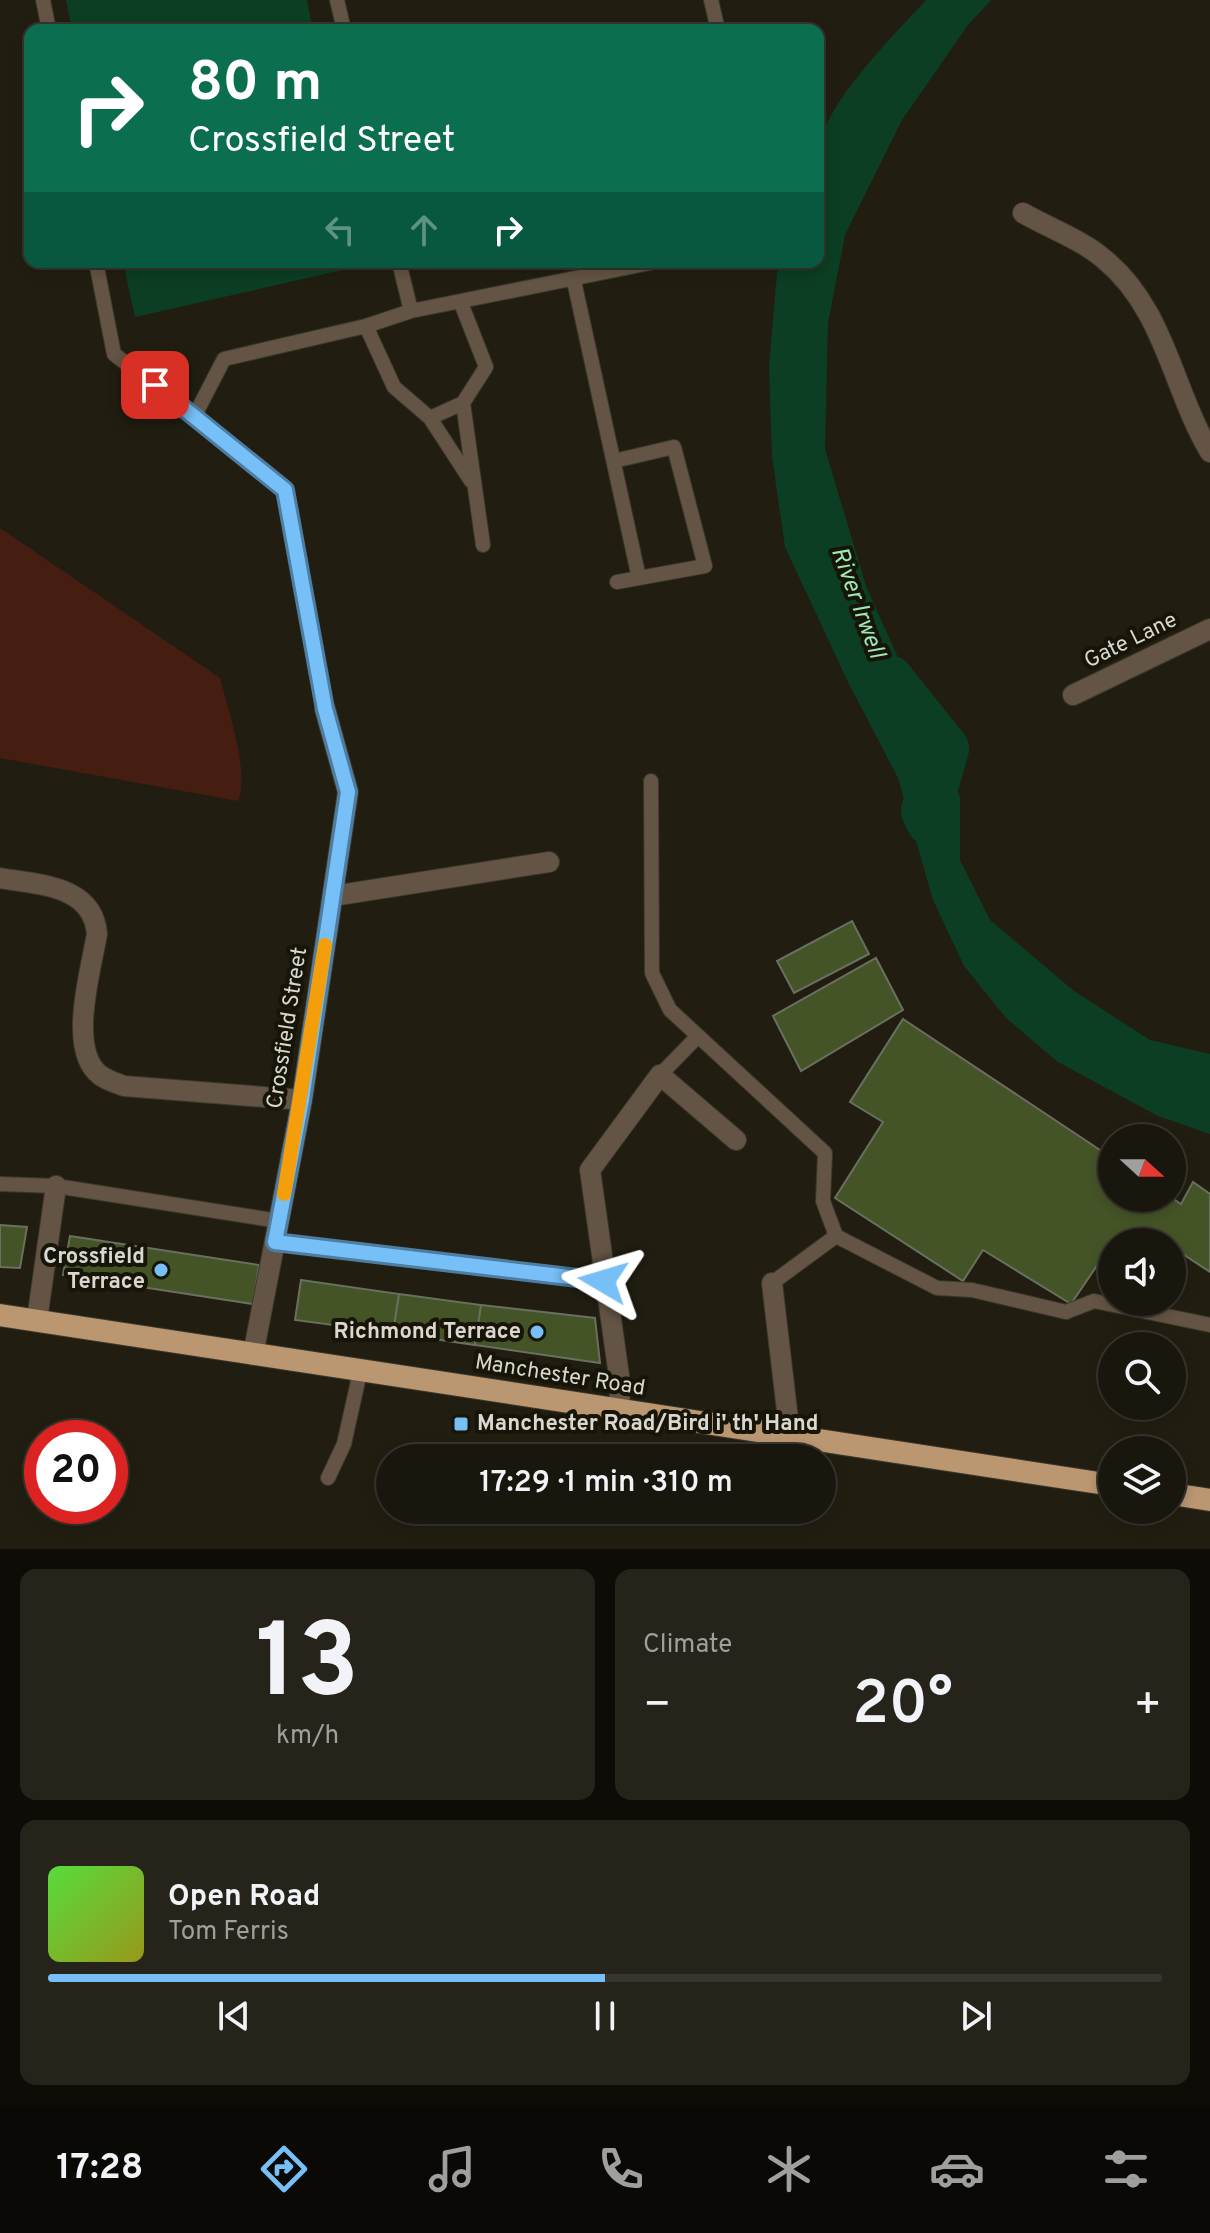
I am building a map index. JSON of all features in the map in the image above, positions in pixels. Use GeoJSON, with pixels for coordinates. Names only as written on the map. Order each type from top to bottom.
{"type":"FeatureCollection","features":[{"type":"Feature","properties":{"kind":"highway","name":"Manchester Road"},"geometry":{"type":"LineString","coordinates":[[0,1315],[1098,1483]]}},
{"type":"Feature","properties":{"kind":"highway"},"geometry":{"type":"LineString","coordinates":[[1186,1496],[1210,1500]]}},
{"type":"Feature","properties":{"kind":"street"},"geometry":{"type":"LineString","coordinates":[[1023,213],[1103,258],[1138,293],[1160,332],[1195,426],[1210,452]]}},
{"type":"Feature","properties":{"kind":"street","name":"Gate Lane"},"geometry":{"type":"LineString","coordinates":[[1073,695],[1210,629]]}},
{"type":"Feature","properties":{"kind":"street","name":"Crossfield Street"},"geometry":{"type":"LineString","coordinates":[[253,1355],[302,1100],[348,792],[325,709]]}},
{"type":"Feature","properties":{"kind":"street"},"geometry":{"type":"LineString","coordinates":[[333,896],[549,862]]}},
{"type":"Feature","properties":{"kind":"street"},"geometry":{"type":"LineString","coordinates":[[0,878],[74,894],[95,917],[97,934],[81,1032],[87,1058],[100,1075],[124,1086],[302,1100]]}},
{"type":"Feature","properties":{"kind":"street"},"geometry":{"type":"LineString","coordinates":[[617,1411],[621,1390],[603,1281],[590,1170],[660,1075],[736,1140]]}},
{"type":"Feature","properties":{"kind":"street"},"geometry":{"type":"LineString","coordinates":[[37,1320],[56,1186]]}},
{"type":"Feature","properties":{"kind":"street"},"geometry":{"type":"LineString","coordinates":[[772,1283],[790,1436]]}},
{"type":"Feature","properties":{"kind":"lane"},"geometry":{"type":"LineString","coordinates":[[43,0],[48,24]]}},
{"type":"Feature","properties":{"kind":"lane"},"geometry":{"type":"LineString","coordinates":[[337,0],[343,24]]}},
{"type":"Feature","properties":{"kind":"lane"},"geometry":{"type":"LineString","coordinates":[[711,0],[717,24]]}},
{"type":"Feature","properties":{"kind":"lane"},"geometry":{"type":"LineString","coordinates":[[97,268],[114,354],[195,415],[285,490],[325,709]]}},
{"type":"Feature","properties":{"kind":"lane"},"geometry":{"type":"LineString","coordinates":[[400,268],[411,311]]}},
{"type":"Feature","properties":{"kind":"lane"},"geometry":{"type":"LineString","coordinates":[[195,415],[224,359],[366,326],[411,311],[629,268]]}},
{"type":"Feature","properties":{"kind":"lane"},"geometry":{"type":"LineString","coordinates":[[574,281],[639,578]]}},
{"type":"Feature","properties":{"kind":"lane"},"geometry":{"type":"LineString","coordinates":[[430,418],[463,403],[486,367],[461,303]]}},
{"type":"Feature","properties":{"kind":"lane"},"geometry":{"type":"LineString","coordinates":[[366,326],[394,387],[430,418],[474,485]]}},
{"type":"Feature","properties":{"kind":"lane"},"geometry":{"type":"LineString","coordinates":[[463,403],[483,545]]}},
{"type":"Feature","properties":{"kind":"lane"},"geometry":{"type":"LineString","coordinates":[[614,461],[674,447],[705,566],[617,582]]}},
{"type":"Feature","properties":{"kind":"lane"},"geometry":{"type":"LineString","coordinates":[[651,781],[652,973],[670,1010],[825,1153],[823,1201],[836,1236],[937,1288],[972,1290],[1066,1312],[1094,1301],[1210,1325]]}},
{"type":"Feature","properties":{"kind":"lane"},"geometry":{"type":"LineString","coordinates":[[660,1075],[698,1036]]}},
{"type":"Feature","properties":{"kind":"lane"},"geometry":{"type":"LineString","coordinates":[[0,1184],[56,1186],[279,1221]]}},
{"type":"Feature","properties":{"kind":"lane"},"geometry":{"type":"LineString","coordinates":[[772,1283],[836,1236]]}},
{"type":"Feature","properties":{"kind":"lane"},"geometry":{"type":"LineString","coordinates":[[275,1242],[603,1281]]}},
{"type":"Feature","properties":{"kind":"lane"},"geometry":{"type":"LineString","coordinates":[[328,1478],[344,1444],[360,1372]]}},
{"type":"Feature","properties":{"kind":"shaded area"},"geometry":{"type":"Polygon","coordinates":[[[0,528],[220,678],[240,758],[241,789],[238,801],[0,758],[0,528]]]}},
{"type":"Feature","properties":{"kind":"water"},"geometry":{"type":"Polygon","coordinates":[[[66,0],[307,0],[312,24],[71,24],[66,0]]]}},
{"type":"Feature","properties":{"kind":"water"},"geometry":{"type":"Polygon","coordinates":[[[926,0],[991,0],[968,25],[902,120],[845,235],[828,323],[825,449],[866,586],[960,797],[960,860],[990,920],[1074,991],[1150,1040],[1210,1054],[1210,1134],[1158,1116],[1058,1062],[1006,1018],[964,966],[933,900],[898,778],[847,680],[785,547],[772,457],[769,366],[777,268],[824,268],[824,129],[863,70],[926,0]]]}},
{"type":"Feature","properties":{"kind":"water"},"geometry":{"type":"Polygon","coordinates":[[[124,268],[352,268],[135,317],[124,268]]]}},
{"type":"Feature","properties":{"kind":"building"},"geometry":{"type":"Polygon","coordinates":[[[852,921],[869,954],[794,993],[777,961],[852,921]]]}},
{"type":"Feature","properties":{"kind":"building"},"geometry":{"type":"Polygon","coordinates":[[[876,958],[903,1010],[801,1071],[773,1016],[876,958]]]}},
{"type":"Feature","properties":{"kind":"building"},"geometry":{"type":"Polygon","coordinates":[[[903,1019],[1098,1149],[1098,1212],[1186,1212],[1186,1195],[1193,1182],[1210,1194],[1210,1272],[1186,1256],[1186,1228],[1098,1228],[1098,1264],[1071,1304],[983,1250],[963,1281],[835,1198],[883,1122],[850,1102],[903,1019]]]}},
{"type":"Feature","properties":{"kind":"building"},"geometry":{"type":"Polygon","coordinates":[[[0,1225],[27,1227],[20,1268],[0,1267],[0,1225]]]}},
{"type":"Feature","properties":{"kind":"building","name":"Crossfield Terrace"},"geometry":{"type":"Polygon","coordinates":[[[70,1236],[259,1265],[253,1304],[63,1275],[70,1236]]]}},
{"type":"Feature","properties":{"kind":"building"},"geometry":{"type":"Polygon","coordinates":[[[301,1280],[399,1294],[393,1333],[295,1320],[301,1280]]]}},
{"type":"Feature","properties":{"kind":"building"},"geometry":{"type":"Polygon","coordinates":[[[399,1294],[481,1305],[475,1345],[393,1333],[399,1294]]]}},
{"type":"Feature","properties":{"kind":"building","name":"Richmond Terrace"},"geometry":{"type":"Polygon","coordinates":[[[481,1305],[595,1318],[600,1363],[475,1345],[481,1305]]]}},
{"type":"Feature","properties":{"kind":"waterway","name":"River Irwell"},"geometry":{"type":"LineString","coordinates":[[889,680],[944,749],[926,811],[931,821]]}},
{"type":"Feature","properties":{"kind":"slow traffic"},"geometry":{"type":"LineString","coordinates":[[284,1194],[302,1100],[325,945]]}},
{"type":"Feature","properties":{"kind":"place","name":"Crossfield Terrace"},"geometry":{"type":"Point","coordinates":[161,1270]}},
{"type":"Feature","properties":{"kind":"place","name":"Richmond Terrace"},"geometry":{"type":"Point","coordinates":[537,1332]}},
{"type":"Feature","properties":{"kind":"place","name":"Manchester Road/Bird i' th' Hand"},"geometry":{"type":"Point","coordinates":[461,1424]}},
{"type":"Feature","properties":{"kind":"route"},"geometry":{"type":"LineString","coordinates":[[155,385],[285,490],[325,709],[348,792],[302,1100],[275,1242],[603,1281]]}}]}
